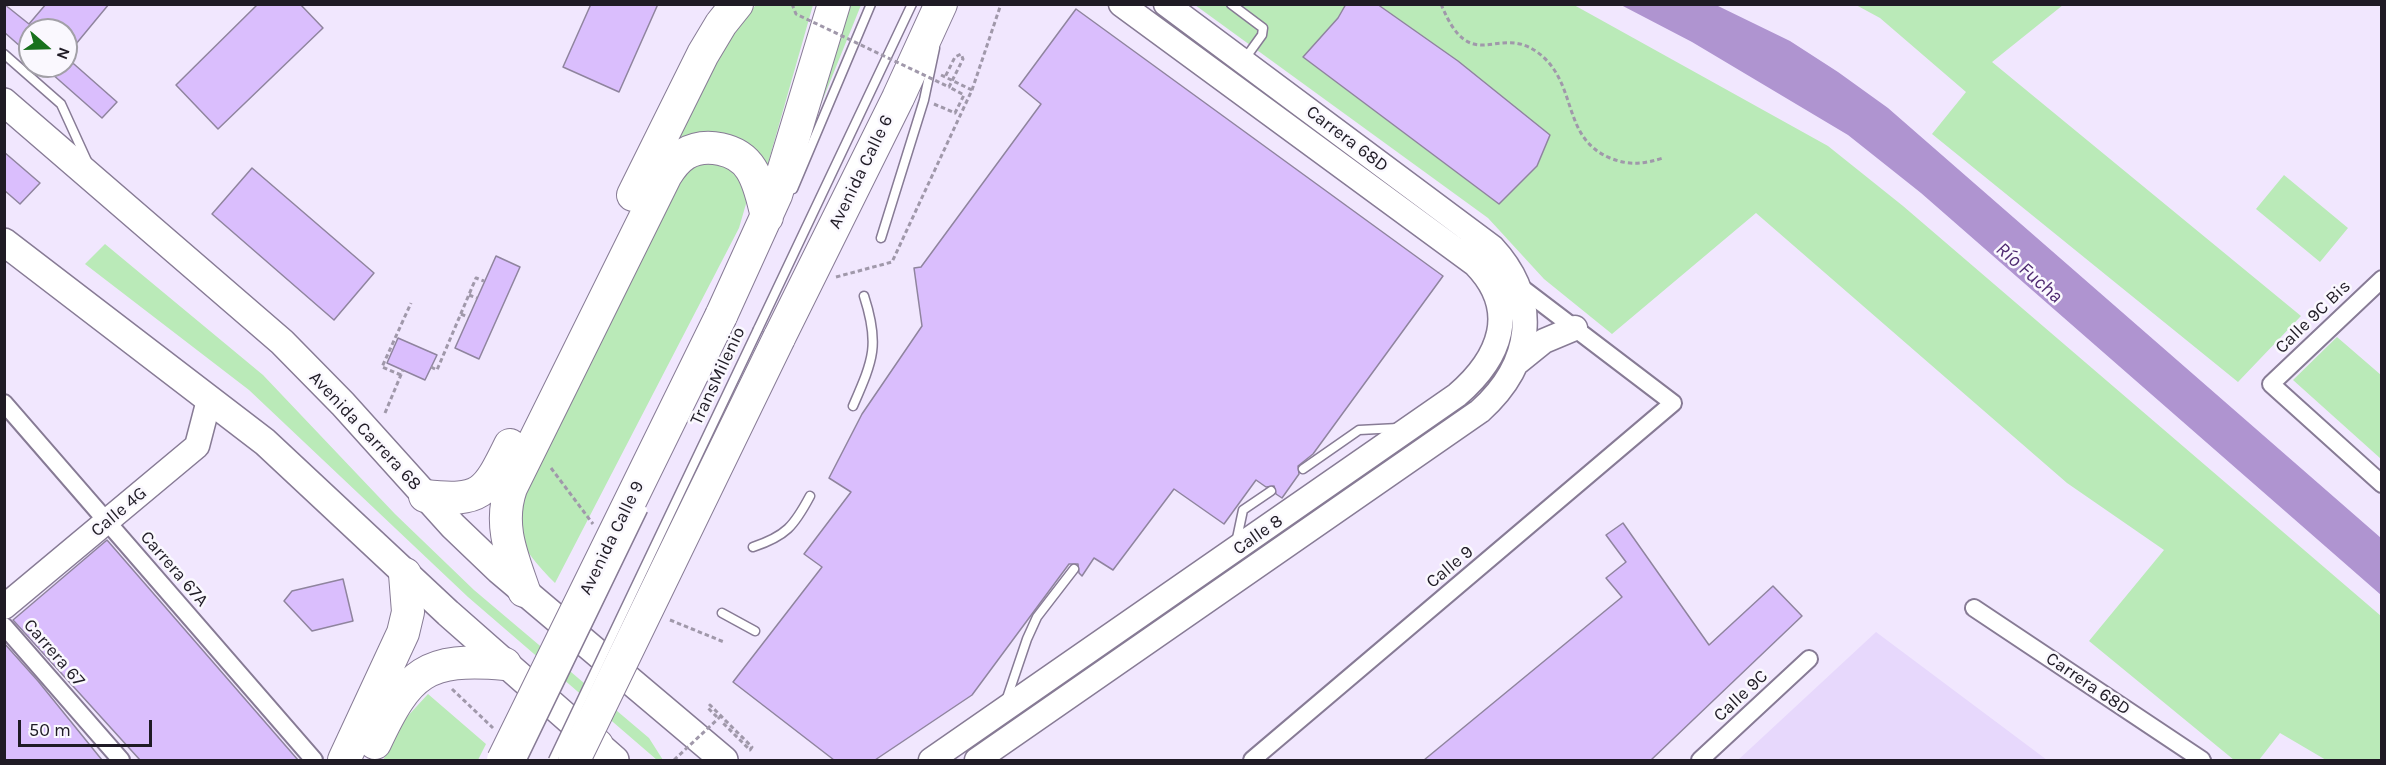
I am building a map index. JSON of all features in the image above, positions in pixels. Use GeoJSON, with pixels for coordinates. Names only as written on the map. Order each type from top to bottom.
{"type":"FeatureCollection","features":[{"type":"Feature","properties":{"kind":"highway"},"geometry":{"type":"LineString","coordinates":[[767,217],[787,164],[834,4]]}},
{"type":"Feature","properties":{"kind":"highway","name":"Avenida Calle 6"},"geometry":{"type":"LineString","coordinates":[[769,334],[893,108],[942,4]]}},
{"type":"Feature","properties":{"kind":"highway"},"geometry":{"type":"LineString","coordinates":[[425,496],[458,499],[469,497],[482,490],[497,472],[698,63],[729,11]]}},
{"type":"Feature","properties":{"kind":"highway"},"geometry":{"type":"LineString","coordinates":[[524,591],[505,529],[511,488],[666,175],[685,154],[699,148],[728,151],[740,157],[750,166],[757,181],[767,217]]}},
{"type":"Feature","properties":{"kind":"highway","name":"Avenida Calle 9"},"geometry":{"type":"LineString","coordinates":[[503,760],[721,316],[767,217]]}},
{"type":"Feature","properties":{"kind":"highway"},"geometry":{"type":"LineString","coordinates":[[596,757],[769,334]]}},
{"type":"Feature","properties":{"kind":"highway"},"geometry":{"type":"LineString","coordinates":[[344,760],[403,633],[408,612],[405,574]]}},
{"type":"Feature","properties":{"kind":"highway"},"geometry":{"type":"LineString","coordinates":[[367,760],[397,700],[427,670],[460,661],[505,664]]}},
{"type":"Feature","properties":{"kind":"main road","name":"Avenida Carrera 68"},"geometry":{"type":"LineString","coordinates":[[4,102],[282,342],[460,533],[524,591],[724,760]]}},
{"type":"Feature","properties":{"kind":"main road"},"geometry":{"type":"LineString","coordinates":[[4,242],[265,442],[405,574],[505,664],[596,757]]}},
{"type":"Feature","properties":{"kind":"street","name":"Carrera 68D"},"geometry":{"type":"LineString","coordinates":[[1121,4],[1481,269],[1518,284],[1673,403]]}},
{"type":"Feature","properties":{"kind":"street","name":"Carrera 68D"},"geometry":{"type":"LineString","coordinates":[[1166,4],[1492,248],[1518,284]]}},
{"type":"Feature","properties":{"kind":"street","name":"Calle 8"},"geometry":{"type":"LineString","coordinates":[[931,760],[1234,552],[1411,428],[1475,379],[1494,353],[1499,334],[1500,313],[1481,269]]}},
{"type":"Feature","properties":{"kind":"street","name":"Calle 9C Bis"},"geometry":{"type":"LineString","coordinates":[[2382,279],[2271,384],[2382,484]]}},
{"type":"Feature","properties":{"kind":"street","name":"Calle 8"},"geometry":{"type":"LineString","coordinates":[[977,760],[1480,411],[1498,395],[1518,362],[1524,340],[1525,315],[1518,284]]}},
{"type":"Feature","properties":{"kind":"street"},"geometry":{"type":"LineString","coordinates":[[1518,362],[1544,341],[1575,328]]}},
{"type":"Feature","properties":{"kind":"street","name":"Calle 4G"},"geometry":{"type":"LineString","coordinates":[[4,607],[197,446],[209,400]]}},
{"type":"Feature","properties":{"kind":"street","name":"Calle 9"},"geometry":{"type":"LineString","coordinates":[[1252,760],[1673,403]]}},
{"type":"Feature","properties":{"kind":"street","name":"Carrera 67A"},"geometry":{"type":"LineString","coordinates":[[4,404],[314,760]]}},
{"type":"Feature","properties":{"kind":"street","name":"Carrera 68D"},"geometry":{"type":"LineString","coordinates":[[1974,608],[2202,760]]}},
{"type":"Feature","properties":{"kind":"street","name":"Carrera 67"},"geometry":{"type":"LineString","coordinates":[[4,626],[120,760]]}},
{"type":"Feature","properties":{"kind":"street","name":"Calle 9C"},"geometry":{"type":"LineString","coordinates":[[1700,760],[1809,659]]}},
{"type":"Feature","properties":{"kind":"lane"},"geometry":{"type":"LineString","coordinates":[[791,195],[871,4]]}},
{"type":"Feature","properties":{"kind":"lane","name":"TransMilenio"},"geometry":{"type":"LineString","coordinates":[[553,760],[769,334],[912,4]]}},
{"type":"Feature","properties":{"kind":"lane"},"geometry":{"type":"LineString","coordinates":[[881,238],[924,100],[942,4]]}},
{"type":"Feature","properties":{"kind":"lane"},"geometry":{"type":"LineString","coordinates":[[1231,4],[1263,31],[1243,61]]}},
{"type":"Feature","properties":{"kind":"lane"},"geometry":{"type":"LineString","coordinates":[[4,54],[61,104],[97,183]]}},
{"type":"Feature","properties":{"kind":"lane"},"geometry":{"type":"LineString","coordinates":[[853,406],[873,354],[873,322],[864,296]]}},
{"type":"Feature","properties":{"kind":"lane"},"geometry":{"type":"LineString","coordinates":[[1303,469],[1359,430],[1411,428]]}},
{"type":"Feature","properties":{"kind":"lane"},"geometry":{"type":"LineString","coordinates":[[1234,552],[1243,510],[1272,490]]}},
{"type":"Feature","properties":{"kind":"lane"},"geometry":{"type":"LineString","coordinates":[[753,547],[782,536],[794,525],[810,496]]}},
{"type":"Feature","properties":{"kind":"lane"},"geometry":{"type":"LineString","coordinates":[[522,760],[647,503]]}},
{"type":"Feature","properties":{"kind":"lane"},"geometry":{"type":"LineString","coordinates":[[994,717],[1011,691],[1027,639],[1038,617],[1074,569]]}},
{"type":"Feature","properties":{"kind":"lane"},"geometry":{"type":"LineString","coordinates":[[722,613],[755,631]]}},
{"type":"Feature","properties":{"kind":"path"},"geometry":{"type":"LineString","coordinates":[[792,4],[796,14],[963,95],[955,113],[924,100]]}},
{"type":"Feature","properties":{"kind":"path"},"geometry":{"type":"LineString","coordinates":[[865,269],[892,262],[972,90],[1002,4]]}},
{"type":"Feature","properties":{"kind":"path"},"geometry":{"type":"LineString","coordinates":[[1441,4],[1449,25],[1462,40],[1480,46],[1518,44],[1536,51],[1557,71],[1565,85],[1575,123],[1584,140],[1600,154],[1625,164],[1642,165],[1663,158]]}},
{"type":"Feature","properties":{"kind":"path"},"geometry":{"type":"LineString","coordinates":[[950,87],[963,59],[961,54],[955,57],[945,78],[959,84]]}},
{"type":"Feature","properties":{"kind":"path"},"geometry":{"type":"LineString","coordinates":[[431,367],[436,370],[476,278],[484,281]]}},
{"type":"Feature","properties":{"kind":"path"},"geometry":{"type":"LineString","coordinates":[[469,295],[477,298]]}},
{"type":"Feature","properties":{"kind":"path"},"geometry":{"type":"LineString","coordinates":[[401,375],[382,367],[411,303]]}},
{"type":"Feature","properties":{"kind":"path"},"geometry":{"type":"LineString","coordinates":[[460,314],[468,317]]}},
{"type":"Feature","properties":{"kind":"path"},"geometry":{"type":"LineString","coordinates":[[385,413],[404,370]]}},
{"type":"Feature","properties":{"kind":"path"},"geometry":{"type":"LineString","coordinates":[[448,685],[495,730]]}},
{"type":"Feature","properties":{"kind":"path"},"geometry":{"type":"LineString","coordinates":[[674,760],[719,716],[752,747],[750,750],[722,722]]}},
{"type":"Feature","properties":{"kind":"shaded area"},"geometry":{"type":"Polygon","coordinates":[[[1876,632],[2047,760],[1738,760],[1876,632]]]}},
{"type":"Feature","properties":{"kind":"green space"},"geometry":{"type":"Polygon","coordinates":[[[756,5],[813,5],[767,167],[666,152],[729,33],[756,5]]]}},
{"type":"Feature","properties":{"kind":"green space"},"geometry":{"type":"Polygon","coordinates":[[[842,5],[861,5],[796,166],[842,5]]]}},
{"type":"Feature","properties":{"kind":"green space"},"geometry":{"type":"Polygon","coordinates":[[[1195,5],[1574,5],[1828,146],[1903,206],[2381,616],[2381,760],[2326,760],[2280,733],[2259,760],[2234,760],[2089,641],[2164,550],[2067,483],[1756,213],[1612,334],[1544,279],[1488,218],[1195,5]]]}},
{"type":"Feature","properties":{"kind":"green space"},"geometry":{"type":"Polygon","coordinates":[[[1856,5],[2063,5],[1992,62],[2301,316],[2238,382],[1932,134],[1966,92],[1880,18],[1856,5]]]}},
{"type":"Feature","properties":{"kind":"green space"},"geometry":{"type":"Polygon","coordinates":[[[706,159],[738,169],[748,197],[739,228],[555,583],[530,554],[520,537],[516,519],[520,495],[679,178],[691,164],[706,159]]]}},
{"type":"Feature","properties":{"kind":"green space"},"geometry":{"type":"Polygon","coordinates":[[[2284,175],[2348,228],[2320,262],[2256,209],[2284,175]]]}},
{"type":"Feature","properties":{"kind":"green space"},"geometry":{"type":"Polygon","coordinates":[[[105,244],[263,375],[395,514],[474,590],[649,738],[663,760],[657,760],[468,597],[249,390],[85,264],[105,244]]]}},
{"type":"Feature","properties":{"kind":"green space"},"geometry":{"type":"Polygon","coordinates":[[[2337,337],[2381,375],[2381,459],[2293,380],[2337,337]]]}},
{"type":"Feature","properties":{"kind":"green space"},"geometry":{"type":"Polygon","coordinates":[[[428,694],[486,744],[478,760],[383,760],[406,718],[428,694]]]}},
{"type":"Feature","properties":{"kind":"water","name":"Río Fucha"},"geometry":{"type":"Polygon","coordinates":[[[1621,5],[1716,5],[1790,41],[1888,108],[2381,538],[2381,595],[1921,193],[1848,135],[1692,42],[1621,5]]]}},
{"type":"Feature","properties":{"kind":"building"},"geometry":{"type":"Polygon","coordinates":[[[4,4],[22,18],[18,18],[18,44],[4,32],[4,4]]]}},
{"type":"Feature","properties":{"kind":"building"},"geometry":{"type":"Polygon","coordinates":[[[46,4],[109,4],[78,41],[78,18],[34,18],[46,4]]]}},
{"type":"Feature","properties":{"kind":"building"},"geometry":{"type":"Polygon","coordinates":[[[258,4],[300,4],[323,28],[218,129],[176,85],[258,4]]]}},
{"type":"Feature","properties":{"kind":"building"},"geometry":{"type":"Polygon","coordinates":[[[591,4],[658,4],[619,92],[563,67],[591,4]]]}},
{"type":"Feature","properties":{"kind":"building"},"geometry":{"type":"Polygon","coordinates":[[[1346,4],[1377,4],[1458,61],[1550,135],[1537,166],[1499,204],[1303,57],[1338,18],[1346,4]]]}},
{"type":"Feature","properties":{"kind":"building"},"geometry":{"type":"Polygon","coordinates":[[[1076,9],[1443,276],[1313,454],[1298,466],[1299,474],[1282,498],[1276,494],[1274,486],[1266,487],[1256,480],[1224,524],[1174,489],[1113,570],[1094,558],[1082,576],[1079,573],[1078,564],[1069,564],[972,695],[875,760],[834,760],[733,682],[822,567],[804,554],[851,492],[829,478],[862,414],[922,326],[914,268],[921,267],[1041,104],[1019,86],[1076,9]]]}},
{"type":"Feature","properties":{"kind":"building"},"geometry":{"type":"Polygon","coordinates":[[[78,68],[117,102],[102,118],[57,78],[78,78],[78,68]]]}},
{"type":"Feature","properties":{"kind":"building"},"geometry":{"type":"Polygon","coordinates":[[[4,152],[40,183],[20,204],[4,190],[4,152]]]}},
{"type":"Feature","properties":{"kind":"building"},"geometry":{"type":"Polygon","coordinates":[[[252,168],[374,273],[334,320],[212,214],[252,168]]]}},
{"type":"Feature","properties":{"kind":"building"},"geometry":{"type":"Polygon","coordinates":[[[496,256],[520,267],[479,359],[455,348],[496,256]]]}},
{"type":"Feature","properties":{"kind":"building"},"geometry":{"type":"Polygon","coordinates":[[[398,338],[437,355],[425,380],[387,363],[398,338]]]}},
{"type":"Feature","properties":{"kind":"building"},"geometry":{"type":"Polygon","coordinates":[[[1623,523],[1709,645],[1773,586],[1802,616],[1651,760],[1424,760],[1622,597],[1606,578],[1626,562],[1606,535],[1623,523]]]}},
{"type":"Feature","properties":{"kind":"building"},"geometry":{"type":"Polygon","coordinates":[[[107,540],[298,760],[140,760],[13,620],[107,540]]]}},
{"type":"Feature","properties":{"kind":"building"},"geometry":{"type":"Polygon","coordinates":[[[343,579],[353,621],[312,631],[284,601],[292,591],[343,579]]]}},
{"type":"Feature","properties":{"kind":"building"},"geometry":{"type":"Polygon","coordinates":[[[4,643],[38,681],[102,760],[4,760],[4,643]]]}}]}
